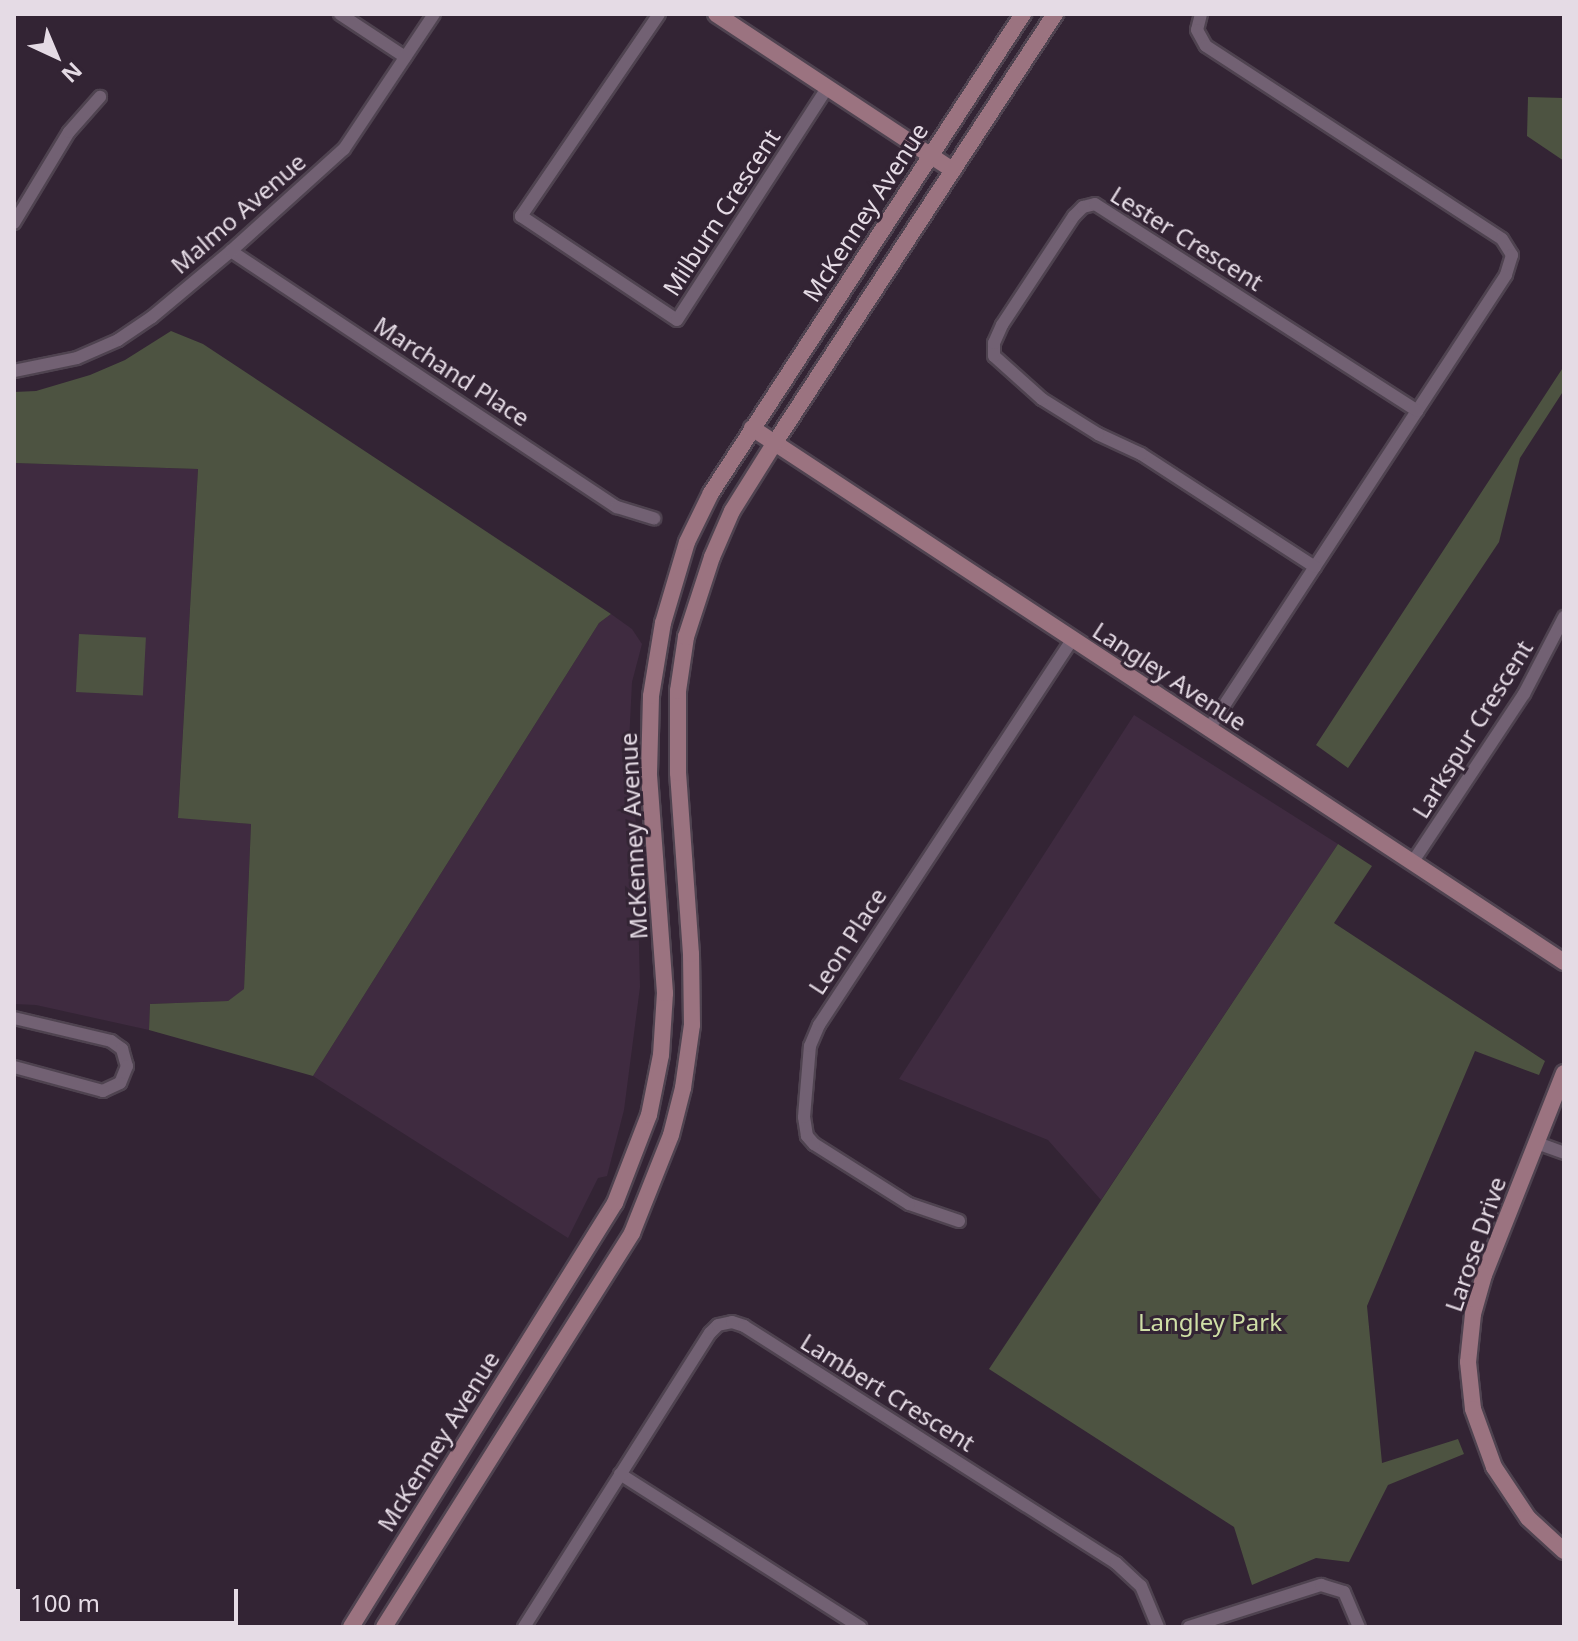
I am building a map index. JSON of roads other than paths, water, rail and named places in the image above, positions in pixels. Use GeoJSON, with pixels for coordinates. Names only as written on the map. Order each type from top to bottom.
{"type":"FeatureCollection","features":[{"type":"Feature","properties":{"kind":"main road"},"geometry":{"type":"LineString","coordinates":[[716,14],[953,170]]}},
{"type":"Feature","properties":{"kind":"main road","name":"McKenney Avenue"},"geometry":{"type":"LineString","coordinates":[[351,1627],[615,1203],[640,1142],[656,1085],[664,1025],[664,961],[649,773],[651,696],[661,637],[687,542],[711,493],[752,428],[1023,14]]}},
{"type":"Feature","properties":{"kind":"main road","name":"McKenney Avenue"},"geometry":{"type":"LineString","coordinates":[[384,1627],[621,1252],[656,1180],[683,1088],[692,1025],[691,954],[678,773],[678,691],[686,637],[712,557],[727,523],[774,444],[1055,14]]}},
{"type":"Feature","properties":{"kind":"main road","name":"Langley Avenue"},"geometry":{"type":"LineString","coordinates":[[752,428],[1564,962]]}},
{"type":"Feature","properties":{"kind":"main road","name":"Larose Drive"},"geometry":{"type":"LineString","coordinates":[[1564,1073],[1477,1296],[1470,1331],[1469,1376],[1483,1443],[1501,1479],[1528,1518],[1564,1551]]}},
{"type":"Feature","properties":{"kind":"street"},"geometry":{"type":"LineString","coordinates":[[340,14],[405,57]]}},
{"type":"Feature","properties":{"kind":"street","name":"Malmo Avenue"},"geometry":{"type":"LineString","coordinates":[[14,371],[77,358],[118,340],[152,317],[231,251],[344,149],[434,14]]}},
{"type":"Feature","properties":{"kind":"street","name":"Milburn Crescent"},"geometry":{"type":"LineString","coordinates":[[659,14],[521,216],[677,320],[827,88]]}},
{"type":"Feature","properties":{"kind":"street"},"geometry":{"type":"LineString","coordinates":[[1201,14],[1197,30],[1206,46],[1509,246],[1511,261],[1506,275],[1208,730]]}},
{"type":"Feature","properties":{"kind":"street"},"geometry":{"type":"LineString","coordinates":[[14,223],[69,132],[100,97]]}},
{"type":"Feature","properties":{"kind":"street","name":"Lester Crescent"},"geometry":{"type":"LineString","coordinates":[[1315,567],[1141,454],[1098,434],[1042,399],[1002,367],[994,356],[994,343],[1002,325],[1074,216],[1083,207],[1095,204],[1417,411]]}},
{"type":"Feature","properties":{"kind":"street","name":"Marchand Place"},"geometry":{"type":"LineString","coordinates":[[231,251],[617,507],[654,518]]}},
{"type":"Feature","properties":{"kind":"street","name":"Larkspur Crescent"},"geometry":{"type":"LineString","coordinates":[[1412,863],[1529,686],[1564,617]]}},
{"type":"Feature","properties":{"kind":"street","name":"Leon Place"},"geometry":{"type":"LineString","coordinates":[[959,1221],[909,1204],[814,1144],[807,1136],[804,1117],[810,1046],[819,1025],[1072,640]]}},
{"type":"Feature","properties":{"kind":"street"},"geometry":{"type":"LineString","coordinates":[[14,1018],[111,1041],[122,1049],[127,1066],[120,1083],[103,1091],[14,1067]]}},
{"type":"Feature","properties":{"kind":"street"},"geometry":{"type":"LineString","coordinates":[[1537,1143],[1564,1153]]}},
{"type":"Feature","properties":{"kind":"street","name":"Lambert Crescent"},"geometry":{"type":"LineString","coordinates":[[524,1627],[710,1333],[726,1322],[739,1323],[1116,1563],[1141,1586],[1158,1627]]}},
{"type":"Feature","properties":{"kind":"street"},"geometry":{"type":"LineString","coordinates":[[620,1474],[860,1627]]}},
{"type":"Feature","properties":{"kind":"street"},"geometry":{"type":"LineString","coordinates":[[1189,1627],[1321,1585],[1344,1592],[1359,1627]]}},
{"type":"Feature","properties":{"kind":"park label","name":"Langley Park"},"geometry":{"type":"Point","coordinates":[1210,1322]}}]}
